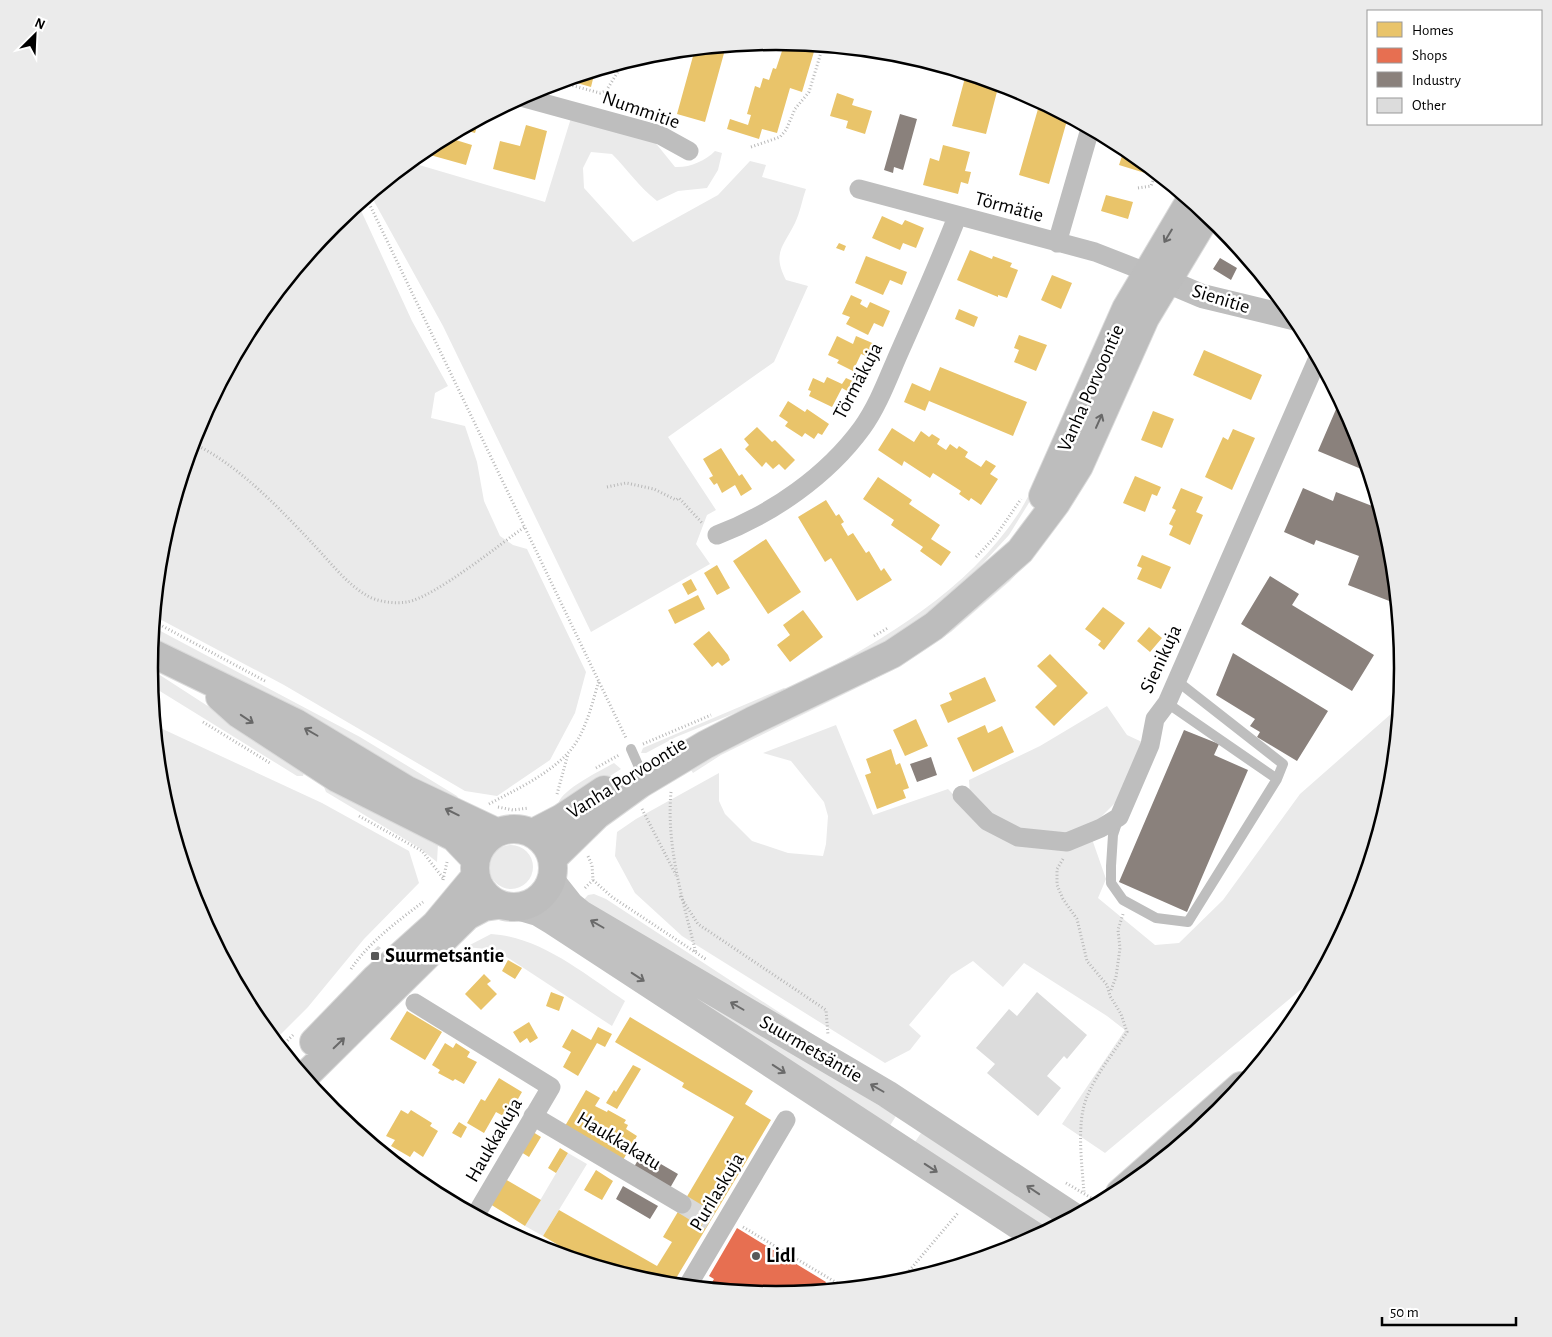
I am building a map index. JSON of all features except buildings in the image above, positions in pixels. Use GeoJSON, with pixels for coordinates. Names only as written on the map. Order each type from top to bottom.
{"type":"FeatureCollection","features":[{"type":"Feature","properties":{"kind":"main road","name":"Vanha Porvoontie"},"geometry":{"type":"LineString","coordinates":[[552,870],[597,815],[640,784],[705,745],[892,654],[934,626],[981,569],[1020,551],[1056,504],[1079,466],[1145,318],[1157,277],[1188,206]]}},
{"type":"Feature","properties":{"kind":"main road","name":"Vanha Porvoontie"},"geometry":{"type":"LineString","coordinates":[[1157,277],[1202,221]]}},
{"type":"Feature","properties":{"kind":"main road"},"geometry":{"type":"LineString","coordinates":[[158,657],[196,677],[250,699],[288,719],[406,790],[496,832]]}},
{"type":"Feature","properties":{"kind":"main road"},"geometry":{"type":"LineString","coordinates":[[196,677],[239,714],[336,778],[454,837],[475,868],[487,897],[510,906]]}},
{"type":"Feature","properties":{"kind":"main road","name":"Vanha Porvoontie"},"geometry":{"type":"LineString","coordinates":[[532,820],[562,818],[635,758],[666,750],[701,734],[752,721]]}},
{"type":"Feature","properties":{"kind":"main road"},"geometry":{"type":"LineString","coordinates":[[297,1060],[375,979],[435,925],[475,868],[480,847],[496,832],[520,829],[532,820],[546,845],[552,870],[543,894],[534,902],[510,906],[484,907],[467,916],[308,1073]]}},
{"type":"Feature","properties":{"kind":"main road","name":"Suurmetsäntie"},"geometry":{"type":"LineString","coordinates":[[552,870],[570,905],[581,914],[887,1094],[1068,1213]]}},
{"type":"Feature","properties":{"kind":"main road","name":"Suurmetsäntie"},"geometry":{"type":"LineString","coordinates":[[510,906],[538,912],[1029,1233]]}},
{"type":"Feature","properties":{"kind":"street","name":"Nummitie"},"geometry":{"type":"LineString","coordinates":[[532,100],[660,135],[689,151]]}},
{"type":"Feature","properties":{"kind":"street"},"geometry":{"type":"LineString","coordinates":[[1057,243],[1088,135]]}},
{"type":"Feature","properties":{"kind":"street","name":"Törmätie"},"geometry":{"type":"LineString","coordinates":[[859,189],[958,217],[1095,252],[1157,277]]}},
{"type":"Feature","properties":{"kind":"street","name":"Törmäkuja"},"geometry":{"type":"LineString","coordinates":[[717,535],[744,525],[812,480],[839,455],[862,427],[883,391],[958,217]]}},
{"type":"Feature","properties":{"kind":"street","name":"Sienitie"},"geometry":{"type":"LineString","coordinates":[[1157,277],[1202,296],[1284,316]]}},
{"type":"Feature","properties":{"kind":"street","name":"Sienikuja"},"geometry":{"type":"LineString","coordinates":[[1119,816],[1150,745],[1155,719],[1167,703],[1177,681],[1315,365]]}},
{"type":"Feature","properties":{"kind":"street"},"geometry":{"type":"LineString","coordinates":[[962,795],[987,821],[1018,837],[1067,842],[1101,828],[1119,816]]}},
{"type":"Feature","properties":{"kind":"street","name":"Haukkakuja"},"geometry":{"type":"LineString","coordinates":[[415,1003],[551,1087],[478,1210]]}},
{"type":"Feature","properties":{"kind":"street","name":"Haukkakatu"},"geometry":{"type":"LineString","coordinates":[[533,1116],[682,1204]]}},
{"type":"Feature","properties":{"kind":"street","name":"Purilaskuja"},"geometry":{"type":"LineString","coordinates":[[690,1281],[720,1222],[786,1120]]}},
{"type":"Feature","properties":{"kind":"lane"},"geometry":{"type":"LineString","coordinates":[[1119,816],[1113,836],[1110,866],[1111,883],[1123,900],[1156,918],[1188,922],[1277,779],[1283,764],[1177,681]]}},
{"type":"Feature","properties":{"kind":"lane"},"geometry":{"type":"LineString","coordinates":[[1167,703],[1277,779]]}},
{"type":"Feature","properties":{"kind":"path"},"geometry":{"type":"LineString","coordinates":[[751,147],[780,137],[786,130],[795,110],[808,92],[820,51]]}},
{"type":"Feature","properties":{"kind":"path"},"geometry":{"type":"LineString","coordinates":[[571,85],[600,93],[606,91],[620,70]]}},
{"type":"Feature","properties":{"kind":"path"},"geometry":{"type":"LineString","coordinates":[[1138,188],[1150,186],[1154,178]]}},
{"type":"Feature","properties":{"kind":"path"},"geometry":{"type":"LineString","coordinates":[[369,202],[526,526],[635,758]]}},
{"type":"Feature","properties":{"kind":"path"},"geometry":{"type":"LineString","coordinates":[[199,447],[222,461],[250,483],[285,515],[326,559],[367,596],[383,601],[407,602],[431,592],[526,526]]}},
{"type":"Feature","properties":{"kind":"path"},"geometry":{"type":"LineString","coordinates":[[607,487],[626,484],[654,489],[676,500],[679,498],[696,518],[717,535]]}},
{"type":"Feature","properties":{"kind":"path"},"geometry":{"type":"LineString","coordinates":[[981,569],[995,537],[1025,491]]}},
{"type":"Feature","properties":{"kind":"path"},"geometry":{"type":"LineString","coordinates":[[867,640],[896,623]]}},
{"type":"Feature","properties":{"kind":"path"},"geometry":{"type":"LineString","coordinates":[[557,794],[568,753],[590,708],[599,679]]}},
{"type":"Feature","properties":{"kind":"path"},"geometry":{"type":"LineString","coordinates":[[592,770],[635,758],[715,713]]}},
{"type":"Feature","properties":{"kind":"path"},"geometry":{"type":"LineString","coordinates":[[489,805],[529,782],[568,753]]}},
{"type":"Feature","properties":{"kind":"path"},"geometry":{"type":"LineString","coordinates":[[552,798],[564,789]]}},
{"type":"Feature","properties":{"kind":"path"},"geometry":{"type":"LineString","coordinates":[[667,792],[671,789],[669,818],[680,896],[696,953]]}},
{"type":"Feature","properties":{"kind":"path"},"geometry":{"type":"LineString","coordinates":[[633,812],[648,802]]}},
{"type":"Feature","properties":{"kind":"path"},"geometry":{"type":"LineString","coordinates":[[482,804],[513,810],[532,820]]}},
{"type":"Feature","properties":{"kind":"path"},"geometry":{"type":"LineString","coordinates":[[641,807],[678,877]]}},
{"type":"Feature","properties":{"kind":"path"},"geometry":{"type":"LineString","coordinates":[[1067,842],[1067,850],[1057,869],[1057,885],[1063,899],[1077,919],[1087,961],[1110,991]]}},
{"type":"Feature","properties":{"kind":"path"},"geometry":{"type":"LineString","coordinates":[[587,852],[592,865],[592,880]]}},
{"type":"Feature","properties":{"kind":"path"},"geometry":{"type":"LineString","coordinates":[[680,896],[698,924],[826,1010],[828,1036]]}},
{"type":"Feature","properties":{"kind":"path"},"geometry":{"type":"LineString","coordinates":[[1084,1192],[1082,1153],[1083,1109],[1097,1078],[1127,1032],[1121,1014],[1110,996],[1117,968],[1118,930],[1122,919],[1123,900]]}},
{"type":"Feature","properties":{"kind":"path"},"geometry":{"type":"LineString","coordinates":[[908,1273],[963,1206]]}},
{"type":"Feature","properties":{"kind":"path"},"geometry":{"type":"LineString","coordinates":[[720,1222],[838,1284]]}},
{"type":"Feature","properties":{"kind":"shaded area"},"geometry":{"type":"Polygon","coordinates":[[[571,118],[654,141],[675,167],[696,163],[715,151],[722,153],[718,170],[707,188],[678,191],[657,201],[644,190],[612,154],[591,152],[583,168],[584,188],[633,242],[718,195],[750,161],[766,165],[762,177],[806,189],[797,219],[783,244],[780,263],[786,280],[808,286],[774,362],[668,437],[716,510],[707,515],[696,544],[710,564],[591,632],[443,326],[373,199],[418,165],[545,202],[571,118]]]}},
{"type":"Feature","properties":{"kind":"shaded area"},"geometry":{"type":"Polygon","coordinates":[[[361,210],[412,321],[448,386],[435,393],[431,418],[465,426],[477,462],[484,501],[500,536],[513,545],[527,549],[586,672],[575,713],[550,760],[497,796],[465,791],[284,685],[160,619],[169,548],[190,470],[221,395],[240,359],[285,292],[311,261],[361,210]]]}},
{"type":"Feature","properties":{"kind":"shaded area"},"geometry":{"type":"Polygon","coordinates":[[[1110,315],[1040,485],[1009,535],[963,585],[938,607],[885,643],[806,681],[866,648],[924,610],[977,565],[1000,539],[1029,495],[1110,315]]]}},
{"type":"Feature","properties":{"kind":"shaded area"},"geometry":{"type":"Polygon","coordinates":[[[1153,331],[1097,455],[1030,559],[1010,581],[951,632],[893,670],[721,755],[693,773],[691,770],[716,751],[996,586],[1153,331]]]}},
{"type":"Feature","properties":{"kind":"shaded area"},"geometry":{"type":"Polygon","coordinates":[[[159,630],[360,737],[457,796],[461,803],[159,645],[159,630]]]}},
{"type":"Feature","properties":{"kind":"shaded area"},"geometry":{"type":"Polygon","coordinates":[[[158,674],[305,769],[303,776],[297,776],[159,690],[158,674]]]}},
{"type":"Feature","properties":{"kind":"shaded area"},"geometry":{"type":"Polygon","coordinates":[[[784,688],[789,691],[676,737],[646,753],[641,753],[643,748],[784,688]]]}},
{"type":"Feature","properties":{"kind":"shaded area"},"geometry":{"type":"Polygon","coordinates":[[[1107,706],[1127,735],[1142,742],[1119,799],[1097,821],[1066,836],[1020,833],[989,817],[970,796],[969,780],[1040,746],[1107,706]]]}},
{"type":"Feature","properties":{"kind":"shaded area"},"geometry":{"type":"Polygon","coordinates":[[[1393,712],[1383,789],[1362,867],[1331,942],[1309,983],[1105,1153],[1062,1124],[1125,1030],[1107,1016],[1024,963],[1003,987],[973,961],[951,975],[909,1025],[921,1036],[910,1050],[885,1063],[682,936],[635,893],[615,856],[617,832],[636,819],[719,773],[719,801],[725,814],[752,841],[788,853],[823,856],[828,816],[824,802],[791,761],[763,753],[836,725],[873,815],[948,789],[984,826],[1092,839],[1106,879],[1098,898],[1155,945],[1179,943],[1223,900],[1300,794],[1393,712]]]}},
{"type":"Feature","properties":{"kind":"shaded area"},"geometry":{"type":"Polygon","coordinates":[[[161,728],[322,803],[409,851],[419,883],[364,939],[308,1007],[279,1036],[240,978],[221,942],[190,867],[179,829],[169,789],[161,728]]]}},
{"type":"Feature","properties":{"kind":"shaded area"},"geometry":{"type":"Polygon","coordinates":[[[614,763],[621,769],[582,794],[558,804],[566,792],[614,763]]]}},
{"type":"Feature","properties":{"kind":"shaded area"},"geometry":{"type":"Polygon","coordinates":[[[328,782],[438,844],[437,862],[418,847],[326,792],[324,787],[328,782]]]}},
{"type":"Feature","properties":{"kind":"shaded area"},"geometry":{"type":"Polygon","coordinates":[[[511,845],[523,849],[529,855],[533,867],[529,879],[523,885],[511,889],[499,885],[493,879],[489,867],[493,855],[499,849],[511,845]]]}},
{"type":"Feature","properties":{"kind":"shaded area"},"geometry":{"type":"Polygon","coordinates":[[[594,894],[606,899],[881,1079],[581,903],[588,895],[594,894]]]}},
{"type":"Feature","properties":{"kind":"shaded area"},"geometry":{"type":"Polygon","coordinates":[[[570,916],[896,1116],[886,1132],[570,916]]]}},
{"type":"Feature","properties":{"kind":"shaded area"},"geometry":{"type":"Polygon","coordinates":[[[491,934],[527,942],[545,949],[625,1001],[612,1026],[496,950],[466,947],[491,934]]]}},
{"type":"Feature","properties":{"kind":"shaded area"},"geometry":{"type":"Polygon","coordinates":[[[921,1133],[1060,1214],[1051,1222],[1037,1229],[911,1148],[921,1133]]]}},
{"type":"Feature","properties":{"kind":"shaded area"},"geometry":{"type":"Polygon","coordinates":[[[568,1153],[587,1164],[543,1236],[525,1226],[568,1153]]]}},
{"type":"Feature","properties":{"kind":"tunnel"},"geometry":{"type":"LineString","coordinates":[[682,1204],[710,1221]]}},
{"type":"Feature","properties":{"kind":"place","name":"Suurmetsäntie"},"geometry":{"type":"Point","coordinates":[375,956]}},
{"type":"Feature","properties":{"kind":"place","name":"Lidl"},"geometry":{"type":"Point","coordinates":[756,1256]}}]}
